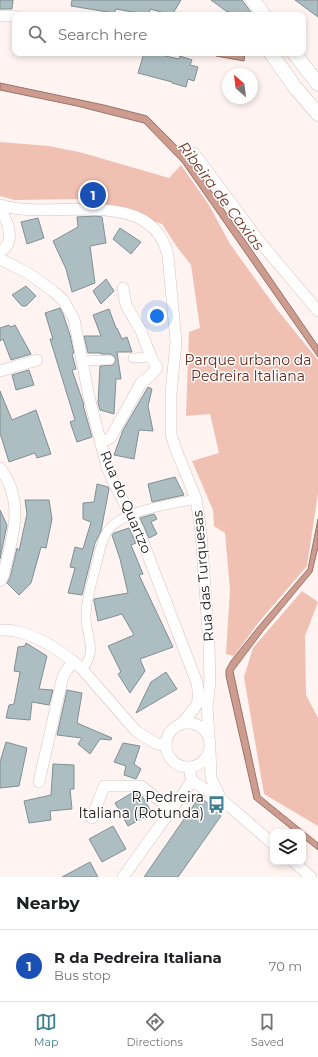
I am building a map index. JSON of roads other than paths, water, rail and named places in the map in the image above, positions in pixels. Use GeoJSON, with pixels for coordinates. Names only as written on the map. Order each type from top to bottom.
{"type":"FeatureCollection","features":[{"type":"Feature","properties":{"kind":"street"},"geometry":{"type":"LineString","coordinates":[[253,0],[262,12]]}},
{"type":"Feature","properties":{"kind":"street"},"geometry":{"type":"LineString","coordinates":[[0,16],[12,16]]}},
{"type":"Feature","properties":{"kind":"street"},"geometry":{"type":"LineString","coordinates":[[273,56],[294,86],[318,114]]}},
{"type":"Feature","properties":{"kind":"street"},"geometry":{"type":"LineString","coordinates":[[296,56],[318,84]]}},
{"type":"Feature","properties":{"kind":"street"},"geometry":{"type":"LineString","coordinates":[[194,153],[260,242],[318,311]]}},
{"type":"Feature","properties":{"kind":"street","name":"Rua das Turquesas"},"geometry":{"type":"LineString","coordinates":[[0,206],[24,210],[86,209],[126,213],[144,220],[158,232],[166,245],[176,342],[171,393],[171,434],[196,499],[201,532],[209,645],[210,682],[207,708],[209,735]]}},
{"type":"Feature","properties":{"kind":"street"},"geometry":{"type":"LineString","coordinates":[[0,210],[6,220],[10,234],[7,247],[0,252]]}},
{"type":"Feature","properties":{"kind":"street","name":"Rua do Quartzo"},"geometry":{"type":"LineString","coordinates":[[0,259],[28,273],[53,291],[63,300],[74,319],[89,397],[107,467],[138,529],[197,683],[199,701],[196,707],[182,723]]}},
{"type":"Feature","properties":{"kind":"street"},"geometry":{"type":"LineString","coordinates":[[123,288],[126,305],[141,331],[157,368]]}},
{"type":"Feature","properties":{"kind":"street"},"geometry":{"type":"LineString","coordinates":[[133,358],[151,357]]}},
{"type":"Feature","properties":{"kind":"street"},"geometry":{"type":"LineString","coordinates":[[0,371],[37,360]]}},
{"type":"Feature","properties":{"kind":"street"},"geometry":{"type":"LineString","coordinates":[[83,362],[110,360]]}},
{"type":"Feature","properties":{"kind":"street"},"geometry":{"type":"LineString","coordinates":[[157,368],[174,369]]}},
{"type":"Feature","properties":{"kind":"street"},"geometry":{"type":"LineString","coordinates":[[101,443],[111,437],[141,383],[157,368]]}},
{"type":"Feature","properties":{"kind":"street"},"geometry":{"type":"LineString","coordinates":[[0,468],[12,489],[15,501],[15,513],[12,537],[3,576],[0,581]]}},
{"type":"Feature","properties":{"kind":"street"},"geometry":{"type":"LineString","coordinates":[[82,669],[88,662],[91,652],[87,630],[86,605],[102,541],[107,530],[131,514],[150,508],[196,499]]}},
{"type":"Feature","properties":{"kind":"street"},"geometry":{"type":"LineString","coordinates":[[0,630],[15,630],[31,636],[73,661],[82,669],[136,731],[155,743],[166,746]]}},
{"type":"Feature","properties":{"kind":"street"},"geometry":{"type":"LineString","coordinates":[[39,782],[63,676],[73,661]]}},
{"type":"Feature","properties":{"kind":"street"},"geometry":{"type":"LineString","coordinates":[[210,749],[207,756],[196,766],[182,766],[171,759],[167,753],[166,739],[175,726],[182,723],[190,722],[204,728],[209,735],[211,742],[211,778],[220,799]]}},
{"type":"Feature","properties":{"kind":"street"},"geometry":{"type":"LineString","coordinates":[[189,767],[192,781],[220,799],[270,841]]}},
{"type":"Feature","properties":{"kind":"street"},"geometry":{"type":"LineString","coordinates":[[123,877],[192,781]]}},
{"type":"Feature","properties":{"kind":"street"},"geometry":{"type":"LineString","coordinates":[[92,818],[104,786],[141,786],[172,810]]}},
{"type":"Feature","properties":{"kind":"street"},"geometry":{"type":"LineString","coordinates":[[297,865],[311,877]]}},
{"type":"Feature","properties":{"kind":"place","name":"R da Pedreira Italiana"},"geometry":{"type":"Point","coordinates":[93,195]}},
{"type":"Feature","properties":{"kind":"place","name":"R Pedreira Italiana (Rotunda)"},"geometry":{"type":"Point","coordinates":[217,805]}},
{"type":"Feature","properties":{"kind":"water label","name":"Ribeira de Caxias"},"geometry":{"type":"Point","coordinates":[221,196]}},
{"type":"Feature","properties":{"kind":"park label","name":"Parque urbano da Pedreira Italiana"},"geometry":{"type":"Point","coordinates":[248,368]}}]}
